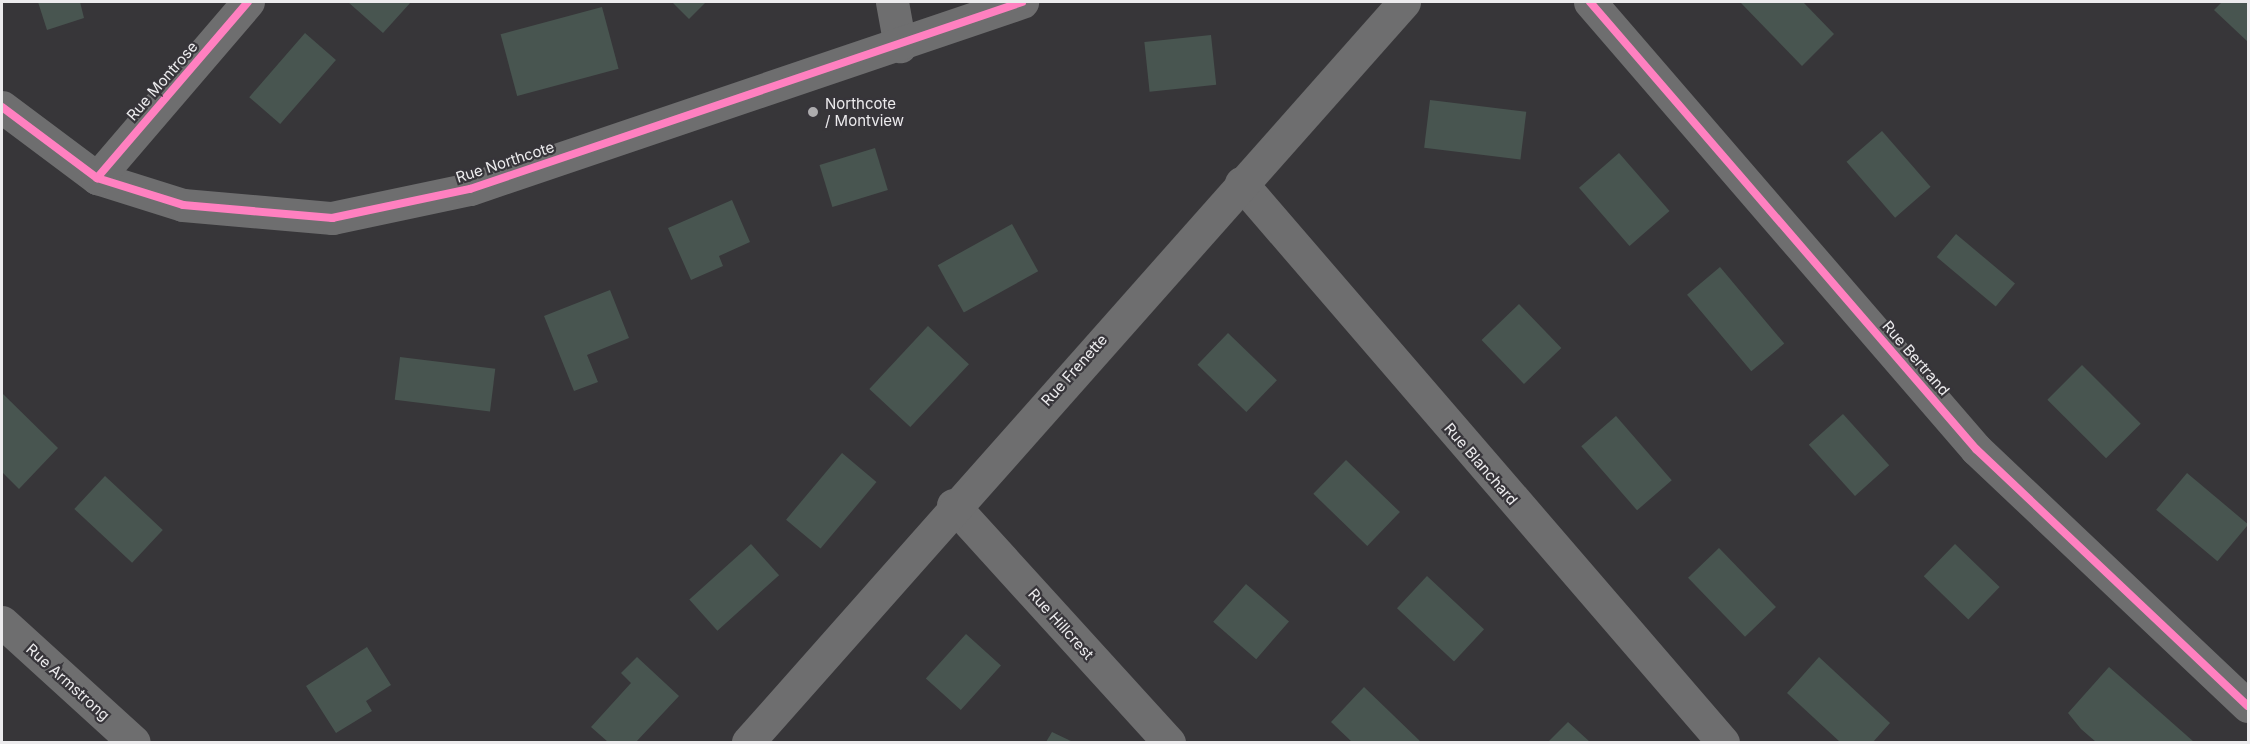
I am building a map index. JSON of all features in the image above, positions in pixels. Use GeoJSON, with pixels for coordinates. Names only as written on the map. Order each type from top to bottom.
{"type":"FeatureCollection","features":[{"type":"Feature","properties":{"kind":"street","name":"Rue Montrose"},"geometry":{"type":"LineString","coordinates":[[97,178],[248,2]]}},
{"type":"Feature","properties":{"kind":"street"},"geometry":{"type":"LineString","coordinates":[[892,2],[900,46]]}},
{"type":"Feature","properties":{"kind":"street","name":"Rue Northcote"},"geometry":{"type":"LineString","coordinates":[[2,106],[97,178],[183,205],[332,218],[470,189],[900,46],[1022,2]]}},
{"type":"Feature","properties":{"kind":"street","name":"Rue Frenette"},"geometry":{"type":"LineString","coordinates":[[748,742],[953,505],[1404,2]]}},
{"type":"Feature","properties":{"kind":"street","name":"Rue Bertrand"},"geometry":{"type":"LineString","coordinates":[[1590,2],[1976,449],[2248,706]]}},
{"type":"Feature","properties":{"kind":"street","name":"Rue Blanchard"},"geometry":{"type":"LineString","coordinates":[[1241,183],[1723,742]]}},
{"type":"Feature","properties":{"kind":"street","name":"Rue Hillcrest"},"geometry":{"type":"LineString","coordinates":[[953,505],[1168,742]]}},
{"type":"Feature","properties":{"kind":"street","name":"Rue Armstrong"},"geometry":{"type":"LineString","coordinates":[[2,622],[134,742]]}},
{"type":"Feature","properties":{"kind":"building"},"geometry":{"type":"Polygon","coordinates":[[[38,2],[80,2],[84,18],[47,30],[38,2]]]}},
{"type":"Feature","properties":{"kind":"building"},"geometry":{"type":"Polygon","coordinates":[[[348,2],[411,2],[383,33],[348,2]]]}},
{"type":"Feature","properties":{"kind":"building"},"geometry":{"type":"Polygon","coordinates":[[[672,2],[706,2],[689,19],[672,2]]]}},
{"type":"Feature","properties":{"kind":"building"},"geometry":{"type":"Polygon","coordinates":[[[1740,2],[1803,2],[1834,34],[1802,66],[1740,2]]]}},
{"type":"Feature","properties":{"kind":"building"},"geometry":{"type":"Polygon","coordinates":[[[2222,2],[2248,2],[2248,42],[2214,10],[2222,2]]]}},
{"type":"Feature","properties":{"kind":"building"},"geometry":{"type":"Polygon","coordinates":[[[602,7],[619,69],[517,96],[501,34],[602,7]]]}},
{"type":"Feature","properties":{"kind":"building"},"geometry":{"type":"Polygon","coordinates":[[[305,33],[336,60],[280,124],[249,97],[305,33]]]}},
{"type":"Feature","properties":{"kind":"building"},"geometry":{"type":"Polygon","coordinates":[[[1211,35],[1216,85],[1150,92],[1144,42],[1211,35]]]}},
{"type":"Feature","properties":{"kind":"building"},"geometry":{"type":"Polygon","coordinates":[[[1430,100],[1526,112],[1520,159],[1424,148],[1430,100]]]}},
{"type":"Feature","properties":{"kind":"building"},"geometry":{"type":"Polygon","coordinates":[[[1882,131],[1931,187],[1895,218],[1847,162],[1882,131]]]}},
{"type":"Feature","properties":{"kind":"building"},"geometry":{"type":"Polygon","coordinates":[[[875,148],[888,190],[832,207],[820,165],[875,148]]]}},
{"type":"Feature","properties":{"kind":"building"},"geometry":{"type":"Polygon","coordinates":[[[1619,153],[1670,211],[1630,246],[1579,188],[1619,153]]]}},
{"type":"Feature","properties":{"kind":"building"},"geometry":{"type":"Polygon","coordinates":[[[732,200],[750,242],[719,256],[723,266],[691,280],[668,228],[732,200]]]}},
{"type":"Feature","properties":{"kind":"building"},"geometry":{"type":"Polygon","coordinates":[[[1012,224],[1038,271],[964,312],[938,265],[1012,224]]]}},
{"type":"Feature","properties":{"kind":"building"},"geometry":{"type":"Polygon","coordinates":[[[1956,234],[2015,283],[1996,306],[1937,257],[1956,234]]]}},
{"type":"Feature","properties":{"kind":"building"},"geometry":{"type":"Polygon","coordinates":[[[1720,267],[1784,344],[1751,371],[1687,295],[1720,267]]]}},
{"type":"Feature","properties":{"kind":"building"},"geometry":{"type":"Polygon","coordinates":[[[610,290],[629,338],[587,355],[598,382],[574,391],[544,316],[610,290]]]}},
{"type":"Feature","properties":{"kind":"building"},"geometry":{"type":"Polygon","coordinates":[[[1519,304],[1561,348],[1524,384],[1482,340],[1519,304]]]}},
{"type":"Feature","properties":{"kind":"building"},"geometry":{"type":"Polygon","coordinates":[[[928,326],[969,364],[910,427],[869,389],[928,326]]]}},
{"type":"Feature","properties":{"kind":"building"},"geometry":{"type":"Polygon","coordinates":[[[1228,333],[1277,380],[1246,412],[1197,365],[1228,333]]]}},
{"type":"Feature","properties":{"kind":"building"},"geometry":{"type":"Polygon","coordinates":[[[400,357],[495,369],[490,411],[395,400],[400,357]]]}},
{"type":"Feature","properties":{"kind":"building"},"geometry":{"type":"Polygon","coordinates":[[[2082,365],[2141,424],[2106,458],[2047,400],[2082,365]]]}},
{"type":"Feature","properties":{"kind":"building"},"geometry":{"type":"Polygon","coordinates":[[[2,393],[58,448],[19,489],[2,472],[2,393]]]}},
{"type":"Feature","properties":{"kind":"building"},"geometry":{"type":"Polygon","coordinates":[[[1843,414],[1889,465],[1855,496],[1809,445],[1843,414]]]}},
{"type":"Feature","properties":{"kind":"building"},"geometry":{"type":"Polygon","coordinates":[[[1616,416],[1672,480],[1637,510],[1581,446],[1616,416]]]}},
{"type":"Feature","properties":{"kind":"building"},"geometry":{"type":"Polygon","coordinates":[[[842,453],[876,482],[821,549],[786,520],[842,453]]]}},
{"type":"Feature","properties":{"kind":"building"},"geometry":{"type":"Polygon","coordinates":[[[1346,460],[1400,512],[1367,546],[1313,494],[1346,460]]]}},
{"type":"Feature","properties":{"kind":"building"},"geometry":{"type":"Polygon","coordinates":[[[2187,473],[2248,524],[2217,561],[2156,510],[2187,473]]]}},
{"type":"Feature","properties":{"kind":"building"},"geometry":{"type":"Polygon","coordinates":[[[105,476],[163,530],[132,563],[74,509],[105,476]]]}},
{"type":"Feature","properties":{"kind":"building"},"geometry":{"type":"Polygon","coordinates":[[[751,544],[779,575],[717,631],[689,600],[751,544]]]}},
{"type":"Feature","properties":{"kind":"building"},"geometry":{"type":"Polygon","coordinates":[[[1955,544],[2000,587],[1968,619],[1924,576],[1955,544]]]}},
{"type":"Feature","properties":{"kind":"building"},"geometry":{"type":"Polygon","coordinates":[[[1719,548],[1776,607],[1745,637],[1688,578],[1719,548]]]}},
{"type":"Feature","properties":{"kind":"building"},"geometry":{"type":"Polygon","coordinates":[[[1427,576],[1484,629],[1454,661],[1397,608],[1427,576]]]}},
{"type":"Feature","properties":{"kind":"building"},"geometry":{"type":"Polygon","coordinates":[[[1246,584],[1289,621],[1256,659],[1213,622],[1246,584]]]}},
{"type":"Feature","properties":{"kind":"building"},"geometry":{"type":"Polygon","coordinates":[[[966,634],[1001,665],[961,710],[926,679],[966,634]]]}},
{"type":"Feature","properties":{"kind":"building"},"geometry":{"type":"Polygon","coordinates":[[[367,647],[391,685],[366,701],[372,711],[336,733],[306,686],[367,647]]]}},
{"type":"Feature","properties":{"kind":"building"},"geometry":{"type":"Polygon","coordinates":[[[637,657],[679,696],[636,742],[608,742],[591,727],[631,683],[621,673],[637,657]]]}},
{"type":"Feature","properties":{"kind":"building"},"geometry":{"type":"Polygon","coordinates":[[[1819,657],[1890,723],[1873,742],[1840,742],[1787,693],[1819,657]]]}},
{"type":"Feature","properties":{"kind":"building"},"geometry":{"type":"Polygon","coordinates":[[[2109,667],[2194,742],[2096,742],[2081,729],[2068,713],[2109,667]]]}},
{"type":"Feature","properties":{"kind":"building"},"geometry":{"type":"Polygon","coordinates":[[[1364,687],[1421,742],[1352,742],[1331,722],[1364,687]]]}},
{"type":"Feature","properties":{"kind":"building"},"geometry":{"type":"Polygon","coordinates":[[[1568,722],[1590,742],[1548,742],[1568,722]]]}},
{"type":"Feature","properties":{"kind":"building"},"geometry":{"type":"Polygon","coordinates":[[[1052,732],[1073,742],[1046,742],[1052,732]]]}},
{"type":"Feature","properties":{"kind":"cycle path"},"geometry":{"type":"LineString","coordinates":[[97,178],[248,2]]}},
{"type":"Feature","properties":{"kind":"cycle path"},"geometry":{"type":"LineString","coordinates":[[2,107],[97,178],[183,205],[332,218],[470,189],[1022,2]]}},
{"type":"Feature","properties":{"kind":"cycle path"},"geometry":{"type":"LineString","coordinates":[[1590,2],[1976,449],[2248,706]]}},
{"type":"Feature","properties":{"kind":"place","name":"Northcote / Montview"},"geometry":{"type":"Point","coordinates":[813,112]}}]}
